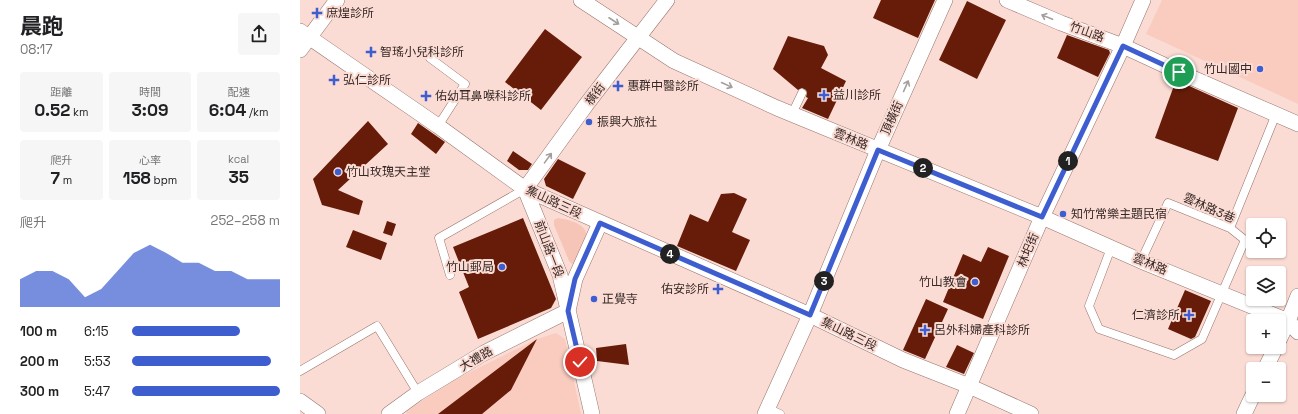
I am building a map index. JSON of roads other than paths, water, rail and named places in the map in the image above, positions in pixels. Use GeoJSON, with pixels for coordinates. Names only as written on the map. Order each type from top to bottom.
{"type":"FeatureCollection","features":[{"type":"Feature","properties":{"kind":"street"},"geometry":{"type":"LineString","coordinates":[[300,50],[305,35],[337,0]]}},
{"type":"Feature","properties":{"kind":"street","name":"雲林路"},"geometry":{"type":"LineString","coordinates":[[581,0],[674,61],[792,114],[1042,217],[1293,326]]}},
{"type":"Feature","properties":{"kind":"street","name":"橫街"},"geometry":{"type":"LineString","coordinates":[[525,189],[586,105],[667,0]]}},
{"type":"Feature","properties":{"kind":"street","name":"頂橫街"},"geometry":{"type":"LineString","coordinates":[[771,412],[878,150],[944,0]]}},
{"type":"Feature","properties":{"kind":"street","name":"竹山路"},"geometry":{"type":"LineString","coordinates":[[1007,0],[1061,23],[1123,46],[1298,124]]}},
{"type":"Feature","properties":{"kind":"street","name":"林圯街"},"geometry":{"type":"LineString","coordinates":[[957,414],[1042,217],[1123,46],[1143,0]]}},
{"type":"Feature","properties":{"kind":"street","name":"集山路三段"},"geometry":{"type":"LineString","coordinates":[[305,35],[438,126],[525,189],[810,315],[903,360],[969,386],[1031,414]]}},
{"type":"Feature","properties":{"kind":"street","name":"前山路一段"},"geometry":{"type":"LineString","coordinates":[[525,189],[560,275],[592,414]]}},
{"type":"Feature","properties":{"kind":"street","name":"前山路一段"},"geometry":{"type":"LineString","coordinates":[[568,311],[575,279],[600,223]]}},
{"type":"Feature","properties":{"kind":"street"},"geometry":{"type":"LineString","coordinates":[[1293,326],[1298,296]]}},
{"type":"Feature","properties":{"kind":"street","name":"大禮路"},"geometry":{"type":"LineString","coordinates":[[389,414],[418,393],[484,353],[568,311]]}},
{"type":"Feature","properties":{"kind":"street"},"geometry":{"type":"LineString","coordinates":[[300,401],[318,414]]}},
{"type":"Feature","properties":{"kind":"street"},"geometry":{"type":"LineString","coordinates":[[1244,414],[1250,402]]}},
{"type":"Feature","properties":{"kind":"lane"},"geometry":{"type":"LineString","coordinates":[[430,58],[465,84],[438,126]]}},
{"type":"Feature","properties":{"kind":"lane"},"geometry":{"type":"LineString","coordinates":[[792,114],[802,93]]}},
{"type":"Feature","properties":{"kind":"lane"},"geometry":{"type":"LineString","coordinates":[[1230,228],[1276,114]]}},
{"type":"Feature","properties":{"kind":"lane"},"geometry":{"type":"LineString","coordinates":[[450,275],[439,238],[525,189]]}},
{"type":"Feature","properties":{"kind":"lane","name":"雲林路3巷"},"geometry":{"type":"LineString","coordinates":[[1141,261],[1168,203],[1230,228],[1245,240],[1222,294]]}},
{"type":"Feature","properties":{"kind":"lane"},"geometry":{"type":"LineString","coordinates":[[1111,248],[1089,306],[1099,329],[1174,355],[1202,339],[1222,294]]}},
{"type":"Feature","properties":{"kind":"lane"},"geometry":{"type":"LineString","coordinates":[[300,371],[377,326],[418,393]]}},
{"type":"Feature","properties":{"kind":"place","name":"庶煌診所"},"geometry":{"type":"Point","coordinates":[317,13]}},
{"type":"Feature","properties":{"kind":"place","name":"智瑤小兒科診所"},"geometry":{"type":"Point","coordinates":[371,52]}},
{"type":"Feature","properties":{"kind":"place","name":"竹山國中"},"geometry":{"type":"Point","coordinates":[1260,69]}},
{"type":"Feature","properties":{"kind":"place","name":"弘仁診所"},"geometry":{"type":"Point","coordinates":[334,80]}},
{"type":"Feature","properties":{"kind":"place","name":"惠群中醫診所"},"geometry":{"type":"Point","coordinates":[618,86]}},
{"type":"Feature","properties":{"kind":"place","name":"益川診所"},"geometry":{"type":"Point","coordinates":[824,95]}},
{"type":"Feature","properties":{"kind":"place","name":"佑幼耳鼻喉科診所"},"geometry":{"type":"Point","coordinates":[426,96]}},
{"type":"Feature","properties":{"kind":"place","name":"振興大旅社"},"geometry":{"type":"Point","coordinates":[589,122]}},
{"type":"Feature","properties":{"kind":"place","name":"竹山玫瑰天主堂"},"geometry":{"type":"Point","coordinates":[338,172]}},
{"type":"Feature","properties":{"kind":"place","name":"知竹常樂主題民宿"},"geometry":{"type":"Point","coordinates":[1063,214]}},
{"type":"Feature","properties":{"kind":"place","name":"竹山郵局"},"geometry":{"type":"Point","coordinates":[502,267]}},
{"type":"Feature","properties":{"kind":"place","name":"竹山教會"},"geometry":{"type":"Point","coordinates":[975,282]}},
{"type":"Feature","properties":{"kind":"place","name":"佑安診所"},"geometry":{"type":"Point","coordinates":[718,289]}},
{"type":"Feature","properties":{"kind":"place","name":"正覺寺"},"geometry":{"type":"Point","coordinates":[594,299]}},
{"type":"Feature","properties":{"kind":"place","name":"仁濟診所"},"geometry":{"type":"Point","coordinates":[1189,315]}},
{"type":"Feature","properties":{"kind":"place","name":"呂外科婦產科診所"},"geometry":{"type":"Point","coordinates":[925,330]}}]}
